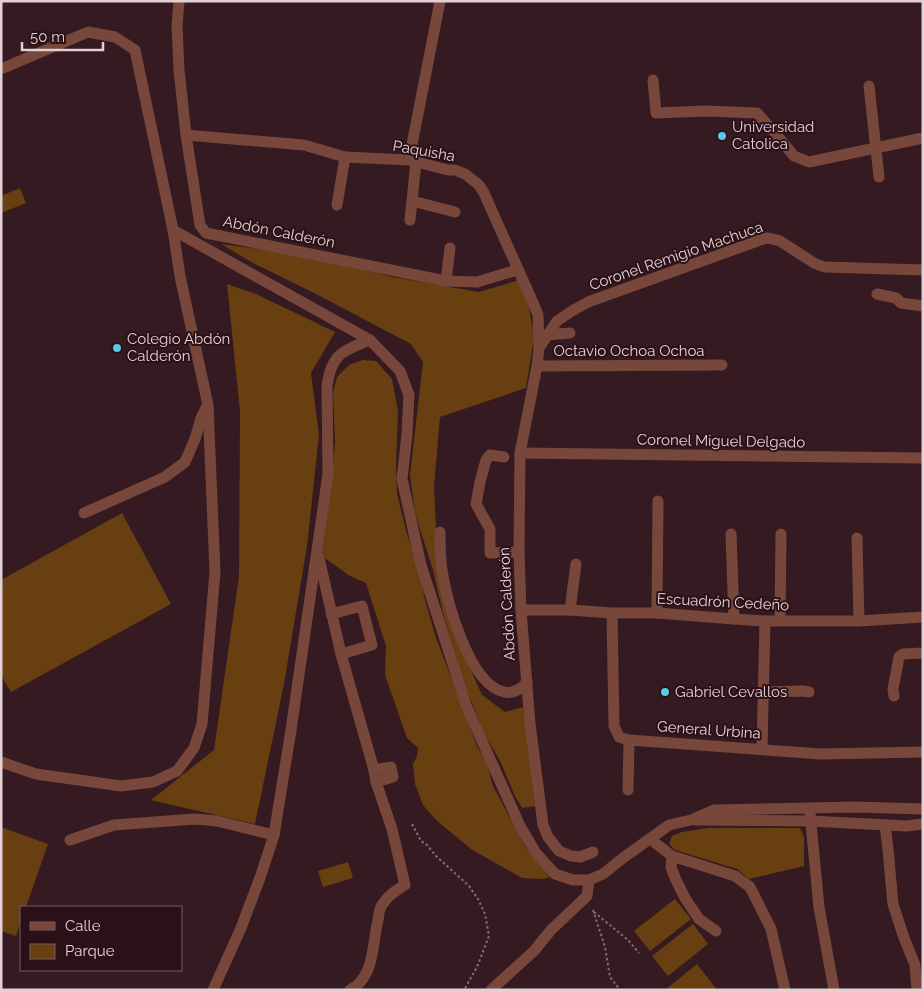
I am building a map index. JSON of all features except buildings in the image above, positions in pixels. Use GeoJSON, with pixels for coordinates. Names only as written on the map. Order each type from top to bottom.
{"type":"FeatureCollection","features":[{"type":"Feature","properties":{"kind":"street","name":"Abdón Calderón"},"geometry":{"type":"LineString","coordinates":[[179,1],[177,26],[178,56],[186,135],[200,225],[206,233],[446,282],[477,282],[517,270]]}},
{"type":"Feature","properties":{"kind":"street"},"geometry":{"type":"LineString","coordinates":[[410,220],[413,161],[440,1]]}},
{"type":"Feature","properties":{"kind":"street"},"geometry":{"type":"LineString","coordinates":[[1,69],[88,32],[115,37],[134,50],[208,405],[215,572],[202,724],[194,748],[177,770],[153,782],[121,786],[36,774],[1,762]]}},
{"type":"Feature","properties":{"kind":"street"},"geometry":{"type":"LineString","coordinates":[[653,80],[656,113],[757,113],[794,156],[809,162],[923,138]]}},
{"type":"Feature","properties":{"kind":"street"},"geometry":{"type":"LineString","coordinates":[[869,86],[879,177]]}},
{"type":"Feature","properties":{"kind":"street","name":"Paquisha"},"geometry":{"type":"LineString","coordinates":[[186,135],[304,145],[345,157],[413,161],[465,174],[479,185],[488,201],[538,315],[539,348]]}},
{"type":"Feature","properties":{"kind":"street"},"geometry":{"type":"LineString","coordinates":[[337,205],[345,157]]}},
{"type":"Feature","properties":{"kind":"street"},"geometry":{"type":"LineString","coordinates":[[412,201],[456,212]]}},
{"type":"Feature","properties":{"kind":"street"},"geometry":{"type":"LineString","coordinates":[[173,230],[370,340],[400,371],[409,395],[402,479],[421,565],[466,705],[520,826],[536,853],[555,874],[573,880],[589,880],[603,874],[669,825],[691,820],[714,810],[810,808],[923,809]]}},
{"type":"Feature","properties":{"kind":"street","name":"Coronel Remigio Machuca"},"geometry":{"type":"LineString","coordinates":[[557,321],[588,302],[766,238],[780,241],[814,263],[824,266],[923,270]]}},
{"type":"Feature","properties":{"kind":"street"},"geometry":{"type":"LineString","coordinates":[[446,282],[450,248]]}},
{"type":"Feature","properties":{"kind":"street"},"geometry":{"type":"LineString","coordinates":[[877,294],[896,298],[901,302],[923,306]]}},
{"type":"Feature","properties":{"kind":"street","name":"Abdón Calderón"},"geometry":{"type":"LineString","coordinates":[[557,321],[539,348],[520,453],[519,552],[521,610],[530,724],[543,825],[548,837],[559,851],[571,856],[580,857],[593,852]]}},
{"type":"Feature","properties":{"kind":"street"},"geometry":{"type":"LineString","coordinates":[[547,334],[570,333]]}},
{"type":"Feature","properties":{"kind":"street"},"geometry":{"type":"LineString","coordinates":[[213,990],[244,920],[274,835],[328,474],[327,385],[329,372],[332,364],[339,356],[351,347],[370,340]]}},
{"type":"Feature","properties":{"kind":"street","name":"Octavio Ochoa Ochoa"},"geometry":{"type":"LineString","coordinates":[[537,366],[722,365]]}},
{"type":"Feature","properties":{"kind":"street"},"geometry":{"type":"LineString","coordinates":[[84,513],[165,477],[185,462],[195,439],[201,418],[208,405]]}},
{"type":"Feature","properties":{"kind":"street","name":"Coronel Miguel Delgado"},"geometry":{"type":"LineString","coordinates":[[520,453],[923,458]]}},
{"type":"Feature","properties":{"kind":"street"},"geometry":{"type":"LineString","coordinates":[[504,457],[490,455],[486,460],[476,504],[490,529],[490,553],[519,552]]}},
{"type":"Feature","properties":{"kind":"street"},"geometry":{"type":"LineString","coordinates":[[657,613],[658,501]]}},
{"type":"Feature","properties":{"kind":"street"},"geometry":{"type":"LineString","coordinates":[[440,532],[442,572],[461,638],[474,667],[495,690],[507,693],[517,691],[526,682]]}},
{"type":"Feature","properties":{"kind":"street"},"geometry":{"type":"LineString","coordinates":[[732,534],[734,619]]}},
{"type":"Feature","properties":{"kind":"street"},"geometry":{"type":"LineString","coordinates":[[780,620],[781,534]]}},
{"type":"Feature","properties":{"kind":"street"},"geometry":{"type":"LineString","coordinates":[[857,538],[859,621]]}},
{"type":"Feature","properties":{"kind":"street"},"geometry":{"type":"LineString","coordinates":[[317,549],[341,654],[392,829],[405,885],[390,894],[381,907],[369,969],[355,987],[350,990]]}},
{"type":"Feature","properties":{"kind":"street"},"geometry":{"type":"LineString","coordinates":[[570,610],[576,564]]}},
{"type":"Feature","properties":{"kind":"street"},"geometry":{"type":"LineString","coordinates":[[331,614],[362,606],[372,645],[341,654]]}},
{"type":"Feature","properties":{"kind":"street","name":"Escuadrón Cedeño"},"geometry":{"type":"LineString","coordinates":[[521,610],[657,613],[765,620],[859,621],[923,617]]}},
{"type":"Feature","properties":{"kind":"street"},"geometry":{"type":"LineString","coordinates":[[612,613],[614,726],[619,737],[629,740],[628,790]]}},
{"type":"Feature","properties":{"kind":"street"},"geometry":{"type":"LineString","coordinates":[[762,749],[765,620]]}},
{"type":"Feature","properties":{"kind":"street"},"geometry":{"type":"LineString","coordinates":[[894,696],[893,690],[899,657],[903,654],[923,653]]}},
{"type":"Feature","properties":{"kind":"street"},"geometry":{"type":"LineString","coordinates":[[764,692],[809,692]]}},
{"type":"Feature","properties":{"kind":"street","name":"General Urbina"},"geometry":{"type":"LineString","coordinates":[[629,740],[821,754],[923,752]]}},
{"type":"Feature","properties":{"kind":"street"},"geometry":{"type":"LineString","coordinates":[[810,808],[818,908],[834,990]]}},
{"type":"Feature","properties":{"kind":"street"},"geometry":{"type":"LineString","coordinates":[[860,823],[861,808]]}},
{"type":"Feature","properties":{"kind":"street"},"geometry":{"type":"LineString","coordinates":[[70,840],[114,825],[195,819],[217,821],[274,835]]}},
{"type":"Feature","properties":{"kind":"street"},"geometry":{"type":"LineString","coordinates":[[691,820],[810,821],[907,826],[923,824]]}},
{"type":"Feature","properties":{"kind":"street"},"geometry":{"type":"LineString","coordinates":[[885,825],[893,904],[915,965],[917,990]]}},
{"type":"Feature","properties":{"kind":"street"},"geometry":{"type":"LineString","coordinates":[[650,839],[672,856],[735,876],[750,887],[770,929],[785,990]]}},
{"type":"Feature","properties":{"kind":"street"},"geometry":{"type":"LineString","coordinates":[[672,856],[671,867],[685,898],[699,919],[716,931]]}},
{"type":"Feature","properties":{"kind":"street"},"geometry":{"type":"LineString","coordinates":[[491,990],[534,951],[551,930],[587,896],[589,880]]}},
{"type":"Feature","properties":{"kind":"path"},"geometry":{"type":"LineString","coordinates":[[412,824],[421,841],[469,886],[485,914],[489,936],[464,990]]}},
{"type":"Feature","properties":{"kind":"path"},"geometry":{"type":"LineString","coordinates":[[587,896],[605,947],[610,976],[620,990]]}},
{"type":"Feature","properties":{"kind":"path"},"geometry":{"type":"LineString","coordinates":[[593,910],[628,940],[639,953]]}},
{"type":"Feature","properties":{"kind":"green space"},"geometry":{"type":"Polygon","coordinates":[[[20,188],[26,203],[1,213],[1,196],[20,188]]]}},
{"type":"Feature","properties":{"kind":"green space"},"geometry":{"type":"Polygon","coordinates":[[[221,244],[308,256],[393,277],[479,292],[519,280],[528,301],[534,338],[526,388],[440,417],[434,487],[438,571],[455,634],[482,695],[505,712],[523,707],[535,806],[522,808],[500,761],[484,733],[464,683],[443,613],[433,570],[415,513],[410,475],[423,362],[411,344],[253,263],[221,244]]]}},
{"type":"Feature","properties":{"kind":"green space"},"geometry":{"type":"Polygon","coordinates":[[[227,284],[256,294],[335,332],[311,373],[319,435],[307,546],[284,684],[255,824],[151,800],[214,750],[239,576],[240,411],[227,284]]]}},
{"type":"Feature","properties":{"kind":"green space"},"geometry":{"type":"Polygon","coordinates":[[[363,360],[376,361],[392,379],[398,411],[397,494],[436,638],[477,746],[487,764],[493,786],[526,848],[550,877],[543,879],[522,878],[471,849],[436,820],[423,805],[415,784],[413,764],[418,748],[407,738],[385,675],[386,646],[366,583],[350,576],[322,556],[335,442],[333,393],[337,377],[349,365],[363,360]]]}},
{"type":"Feature","properties":{"kind":"green space"},"geometry":{"type":"Polygon","coordinates":[[[122,513],[171,604],[11,692],[1,675],[1,580],[122,513]]]}},
{"type":"Feature","properties":{"kind":"green space"},"geometry":{"type":"Polygon","coordinates":[[[1,827],[48,844],[26,906],[20,906],[20,924],[16,936],[1,931],[1,827]]]}},
{"type":"Feature","properties":{"kind":"green space"},"geometry":{"type":"Polygon","coordinates":[[[708,828],[800,828],[804,837],[804,866],[749,879],[737,869],[675,850],[669,844],[672,836],[682,832],[708,828]]]}},
{"type":"Feature","properties":{"kind":"green space"},"geometry":{"type":"Polygon","coordinates":[[[348,862],[353,878],[323,887],[318,871],[348,862]]]}},
{"type":"Feature","properties":{"kind":"green space"},"geometry":{"type":"Polygon","coordinates":[[[675,899],[691,919],[650,951],[634,931],[675,899]]]}},
{"type":"Feature","properties":{"kind":"green space"},"geometry":{"type":"Polygon","coordinates":[[[693,924],[708,944],[668,976],[652,956],[693,924]]]}},
{"type":"Feature","properties":{"kind":"green space"},"geometry":{"type":"Polygon","coordinates":[[[697,964],[717,990],[665,990],[697,964]]]}},
{"type":"Feature","properties":{"kind":"place","name":"Universidad Catolica"},"geometry":{"type":"Point","coordinates":[722,136]}},
{"type":"Feature","properties":{"kind":"place","name":"Colegio Abdón Calderón"},"geometry":{"type":"Point","coordinates":[117,348]}},
{"type":"Feature","properties":{"kind":"place","name":"Gabriel Cevallos"},"geometry":{"type":"Point","coordinates":[665,692]}}]}
